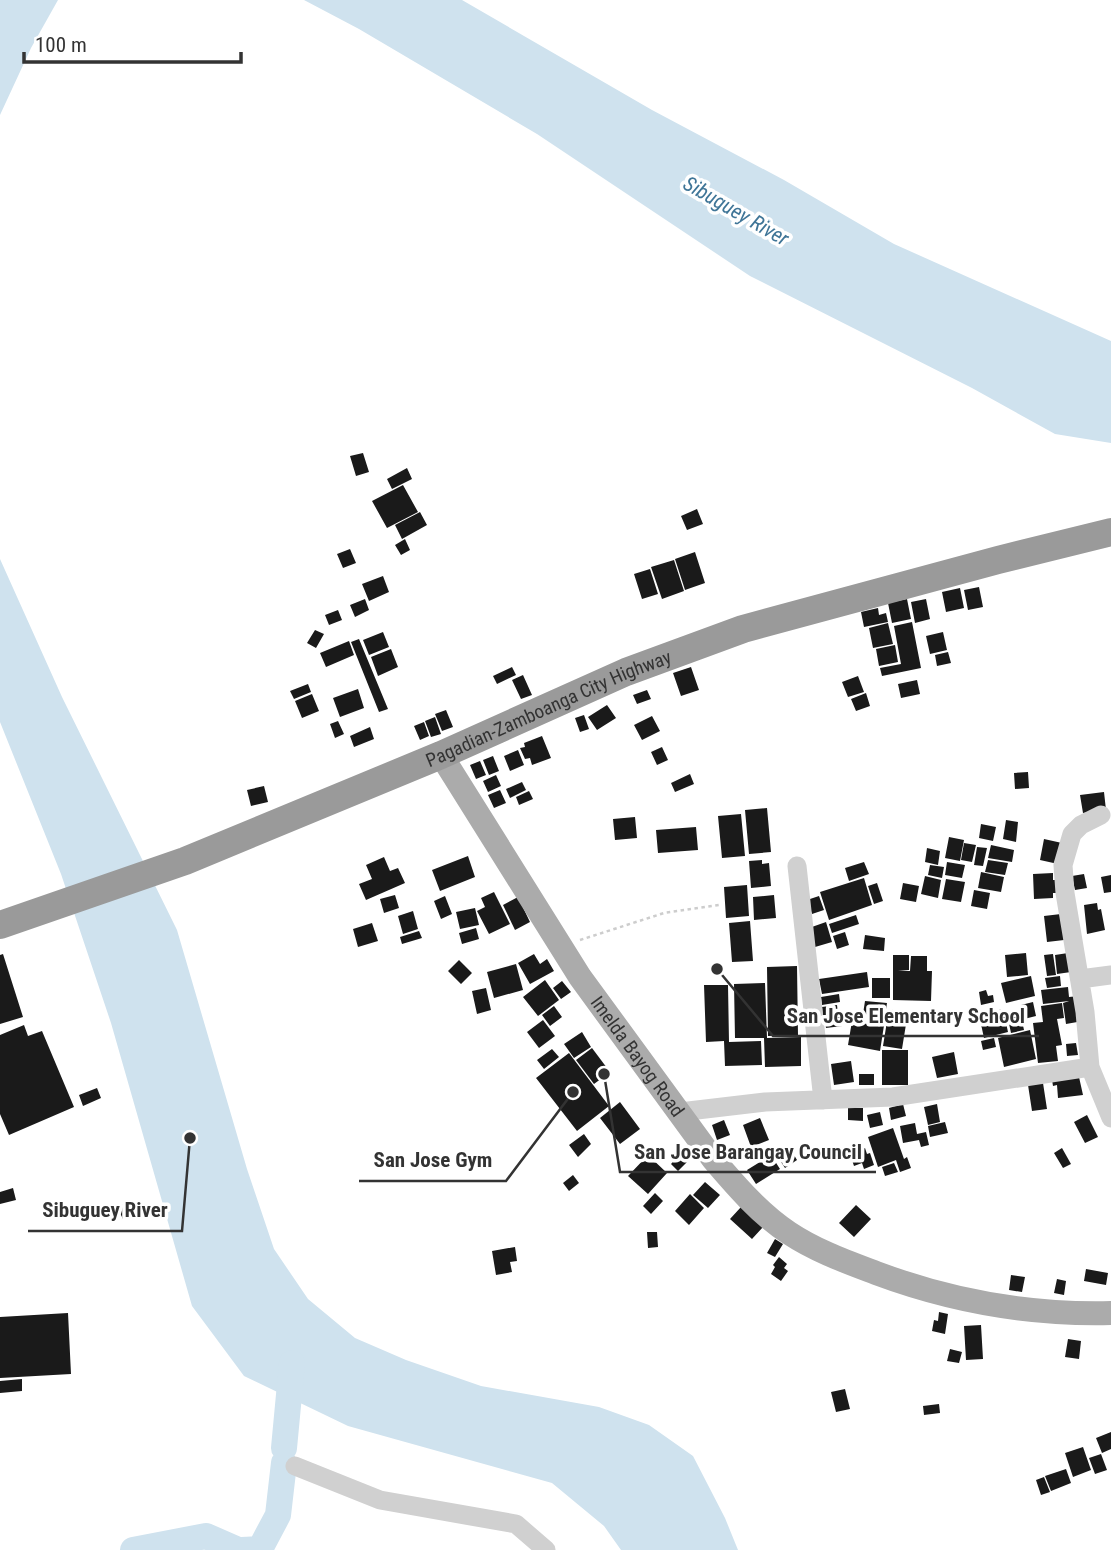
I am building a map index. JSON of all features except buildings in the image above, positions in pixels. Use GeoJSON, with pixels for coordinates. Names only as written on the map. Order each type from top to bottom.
{"type":"FeatureCollection","features":[{"type":"Feature","properties":{"kind":"highway","name":"Pagadian-Zamboanga City Highway"},"geometry":{"type":"LineString","coordinates":[[12,921],[185,861],[441,755],[626,672],[743,629],[1111,532]]}},
{"type":"Feature","properties":{"kind":"main road","name":"Imelda Bayog Road"},"geometry":{"type":"LineString","coordinates":[[441,755],[580,977],[713,1159],[755,1205],[790,1234],[832,1256],[926,1291],[980,1303],[1043,1310],[1111,1313]]}},
{"type":"Feature","properties":{"kind":"street"},"geometry":{"type":"LineString","coordinates":[[1101,815],[1081,825],[1072,834],[1063,865],[1090,1067],[1105,1086],[1111,1118]]}},
{"type":"Feature","properties":{"kind":"street"},"geometry":{"type":"LineString","coordinates":[[797,866],[823,1100]]}},
{"type":"Feature","properties":{"kind":"street"},"geometry":{"type":"LineString","coordinates":[[1080,979],[1111,975]]}},
{"type":"Feature","properties":{"kind":"street"},"geometry":{"type":"LineString","coordinates":[[680,1112],[765,1102],[893,1097],[1090,1067]]}},
{"type":"Feature","properties":{"kind":"street"},"geometry":{"type":"LineString","coordinates":[[295,1466],[380,1500],[516,1524],[546,1550]]}},
{"type":"Feature","properties":{"kind":"path"},"geometry":{"type":"LineString","coordinates":[[560,946],[664,914],[719,905]]}},
{"type":"Feature","properties":{"kind":"water"},"geometry":{"type":"Polygon","coordinates":[[[0,0],[58,0],[31,48],[0,115],[0,0]]]}},
{"type":"Feature","properties":{"kind":"water"},"geometry":{"type":"Polygon","coordinates":[[[304,0],[462,0],[652,110],[784,180],[894,244],[1111,341],[1111,443],[1055,434],[972,388],[750,276],[537,134],[359,29],[304,0]]]}},
{"type":"Feature","properties":{"kind":"water"},"geometry":{"type":"Polygon","coordinates":[[[0,559],[62,697],[177,930],[247,1169],[274,1249],[308,1299],[355,1338],[406,1360],[481,1386],[599,1407],[649,1425],[693,1456],[738,1550],[621,1550],[604,1526],[552,1483],[348,1426],[244,1376],[192,1306],[111,1023],[61,874],[0,722],[0,559]]]}},
{"type":"Feature","properties":{"kind":"waterway"},"geometry":{"type":"LineString","coordinates":[[284,1448],[292,1363]]}},
{"type":"Feature","properties":{"kind":"waterway"},"geometry":{"type":"LineString","coordinates":[[242,1550],[260,1549],[278,1515],[284,1463]]}},
{"type":"Feature","properties":{"kind":"waterway"},"geometry":{"type":"LineString","coordinates":[[133,1550],[206,1536],[238,1550]]}},
{"type":"Feature","properties":{"kind":"place","name":"San Jose Elementary School"},"geometry":{"type":"Point","coordinates":[717,969]}},
{"type":"Feature","properties":{"kind":"place","name":"San Jose Barangay Council"},"geometry":{"type":"Point","coordinates":[604,1074]}},
{"type":"Feature","properties":{"kind":"place","name":"San Jose Gym"},"geometry":{"type":"Point","coordinates":[573,1092]}},
{"type":"Feature","properties":{"kind":"place","name":"Sibuguey River"},"geometry":{"type":"Point","coordinates":[190,1138]}}]}
